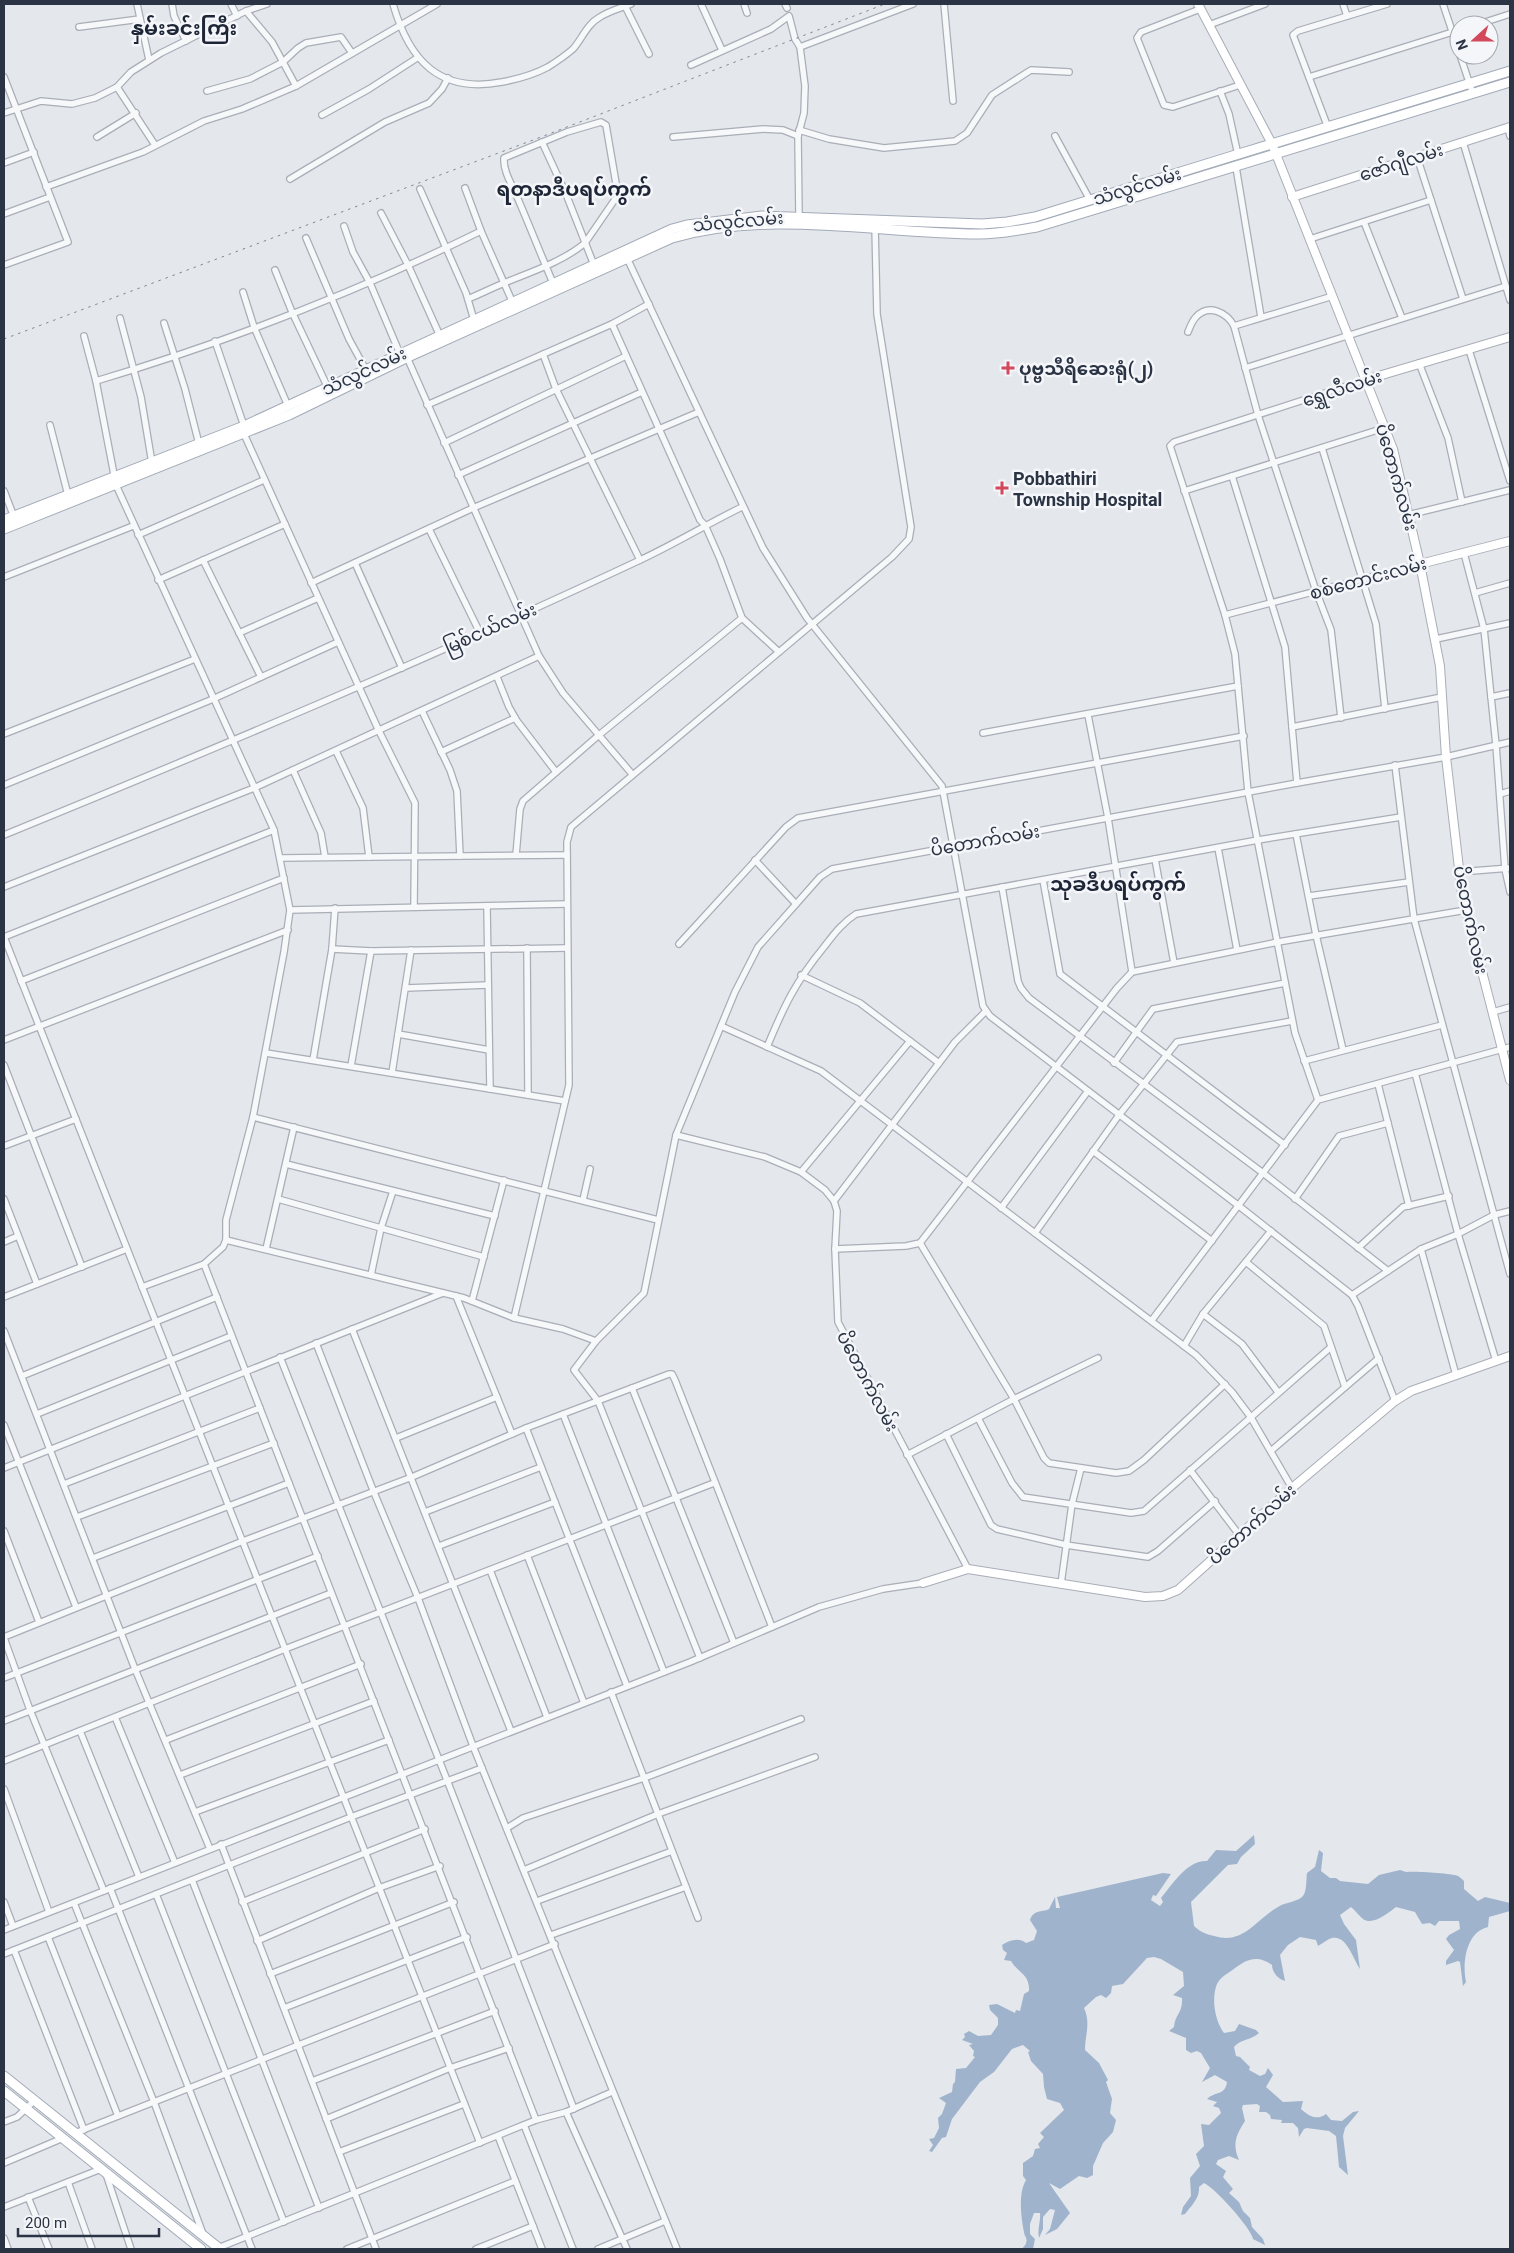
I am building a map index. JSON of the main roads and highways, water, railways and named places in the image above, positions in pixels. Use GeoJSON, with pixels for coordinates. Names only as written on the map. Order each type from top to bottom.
{"type":"FeatureCollection","features":[{"type":"Feature","properties":{"kind":"main road","name":"သံလွင်လမ်း"},"geometry":{"type":"LineString","coordinates":[[1211,169],[1238,155],[1510,71]]}},
{"type":"Feature","properties":{"kind":"main road","name":"သံလွင်လမ်း"},"geometry":{"type":"LineString","coordinates":[[4,520],[15,520],[340,392],[440,336],[512,301],[672,229],[729,224],[982,224],[1008,222],[1035,217],[1090,200],[1211,169],[1236,167],[1510,82]]}},
{"type":"Feature","properties":{"kind":"main road","name":"သံလွင်လမ်း"},"geometry":{"type":"LineString","coordinates":[[4,529],[15,520],[68,495],[116,481],[152,463],[199,444],[244,430],[288,406],[366,370],[672,238],[762,216],[876,223],[981,234],[1019,230],[1054,222],[1193,174]]}},
{"type":"Feature","properties":{"kind":"main road"},"geometry":{"type":"LineString","coordinates":[[4,2076],[34,2101],[79,2132],[219,2249]]}},
{"type":"Feature","properties":{"kind":"main road"},"geometry":{"type":"LineString","coordinates":[[4,2091],[201,2249]]}},
{"type":"Feature","properties":{"kind":"water"},"geometry":{"type":"Polygon","coordinates":[[[1254,1835],[1255,1844],[1241,1857],[1237,1864],[1228,1865],[1191,1902],[1194,1926],[1201,1931],[1224,1938],[1233,1937],[1249,1930],[1278,1907],[1301,1898],[1305,1891],[1307,1873],[1315,1867],[1319,1850],[1323,1853],[1321,1871],[1330,1878],[1368,1884],[1379,1875],[1400,1870],[1454,1875],[1459,1876],[1464,1881],[1464,1889],[1478,1901],[1485,1897],[1510,1903],[1510,1911],[1489,1917],[1488,1927],[1475,1935],[1470,1942],[1465,1958],[1466,1982],[1463,1986],[1460,1962],[1446,1965],[1446,1961],[1454,1950],[1446,1939],[1449,1935],[1460,1929],[1459,1921],[1439,1921],[1435,1926],[1430,1923],[1422,1924],[1415,1912],[1396,1907],[1380,1918],[1371,1921],[1363,1919],[1351,1907],[1340,1915],[1356,1940],[1360,1969],[1342,1940],[1332,1938],[1318,1946],[1316,1940],[1300,1937],[1288,1945],[1280,1955],[1285,1981],[1276,1975],[1272,1965],[1261,1959],[1255,1959],[1241,1964],[1218,1982],[1214,2003],[1218,2022],[1224,2033],[1235,2031],[1239,2024],[1256,2030],[1259,2033],[1239,2042],[1234,2047],[1236,2056],[1240,2057],[1250,2067],[1249,2070],[1260,2076],[1265,2074],[1268,2068],[1273,2075],[1266,2087],[1283,2102],[1303,2101],[1301,2109],[1313,2117],[1326,2114],[1331,2120],[1342,2121],[1353,2112],[1359,2111],[1345,2128],[1343,2136],[1348,2175],[1339,2167],[1336,2136],[1329,2131],[1307,2128],[1304,2129],[1299,2137],[1298,2128],[1293,2123],[1281,2123],[1282,2120],[1271,2119],[1270,2115],[1266,2112],[1259,2112],[1260,2106],[1257,2104],[1243,2105],[1245,2121],[1237,2135],[1235,2144],[1239,2160],[1229,2156],[1218,2160],[1216,2164],[1226,2171],[1223,2177],[1233,2189],[1229,2193],[1239,2202],[1243,2211],[1250,2218],[1252,2227],[1263,2239],[1265,2245],[1253,2239],[1232,2209],[1216,2192],[1204,2183],[1199,2187],[1197,2198],[1192,2205],[1185,2214],[1181,2215],[1183,2207],[1191,2196],[1190,2178],[1200,2166],[1196,2154],[1204,2146],[1201,2124],[1209,2125],[1221,2113],[1219,2108],[1213,2106],[1217,2102],[1207,2099],[1222,2091],[1227,2082],[1215,2075],[1202,2082],[1210,2068],[1201,2053],[1197,2051],[1191,2053],[1186,2050],[1186,2038],[1169,2031],[1174,2027],[1181,2007],[1182,1998],[1173,1995],[1184,1986],[1183,1972],[1161,1959],[1147,1958],[1123,1984],[1112,1986],[1111,1993],[1106,1998],[1101,1995],[1096,1997],[1084,2008],[1087,2024],[1085,2050],[1099,2063],[1108,2080],[1106,2082],[1112,2099],[1110,2113],[1116,2120],[1113,2132],[1103,2143],[1093,2166],[1093,2175],[1087,2178],[1079,2176],[1060,2189],[1049,2183],[1070,2213],[1057,2229],[1045,2235],[1050,2229],[1055,2210],[1050,2209],[1043,2217],[1043,2229],[1039,2238],[1040,2213],[1034,2213],[1030,2224],[1030,2234],[1035,2239],[1033,2249],[1022,2249],[1027,2240],[1021,2213],[1021,2198],[1023,2185],[1026,2180],[1023,2176],[1023,2163],[1033,2156],[1035,2149],[1040,2148],[1038,2144],[1044,2137],[1040,2133],[1064,2110],[1060,2103],[1047,2099],[1043,2074],[1031,2061],[1028,2052],[1030,2051],[1023,2045],[1012,2049],[994,2072],[980,2082],[952,2119],[946,2137],[942,2138],[932,2152],[929,2151],[933,2145],[929,2139],[934,2138],[939,2128],[938,2118],[942,2114],[946,2103],[939,2098],[952,2092],[956,2069],[966,2068],[975,2057],[973,2056],[974,2051],[969,2045],[973,2044],[962,2040],[965,2037],[964,2034],[969,2031],[978,2036],[991,2035],[998,2025],[998,2018],[990,2010],[989,2005],[997,2004],[1015,2013],[1016,2010],[1020,2011],[1024,1994],[1029,1991],[1026,1977],[1011,1961],[1004,1960],[1007,1953],[1003,1950],[1002,1945],[1014,1940],[1026,1943],[1034,1940],[1037,1931],[1030,1920],[1034,1914],[1049,1909],[1055,1897],[1056,1908],[1060,1908],[1057,1897],[1163,1873],[1171,1874],[1156,1896],[1153,1895],[1151,1900],[1160,1906],[1163,1902],[1161,1898],[1175,1880],[1187,1869],[1200,1862],[1207,1861],[1216,1850],[1236,1851],[1254,1835]]]}},
{"type":"Feature","properties":{"kind":"railway"},"geometry":{"type":"LineString","coordinates":[[4,339],[541,137],[885,4]]}},
{"type":"Feature","properties":{"kind":"place","name":"ပုဗ္ဗသီရိဆေးရုံ(၂)"},"geometry":{"type":"Point","coordinates":[1008,368]}},
{"type":"Feature","properties":{"kind":"place","name":"Pobbathiri Township Hospital"},"geometry":{"type":"Point","coordinates":[1002,488]}},
{"type":"Feature","properties":{"kind":"district","name":"နှမ်းခင်းကြီး"},"geometry":{"type":"Point","coordinates":[184,28]}},
{"type":"Feature","properties":{"kind":"district","name":"ရတနာဒီပရပ်ကွက်"},"geometry":{"type":"Point","coordinates":[574,189]}},
{"type":"Feature","properties":{"kind":"district","name":"သုခဒီပရပ်ကွက်"},"geometry":{"type":"Point","coordinates":[1118,884]}}]}
